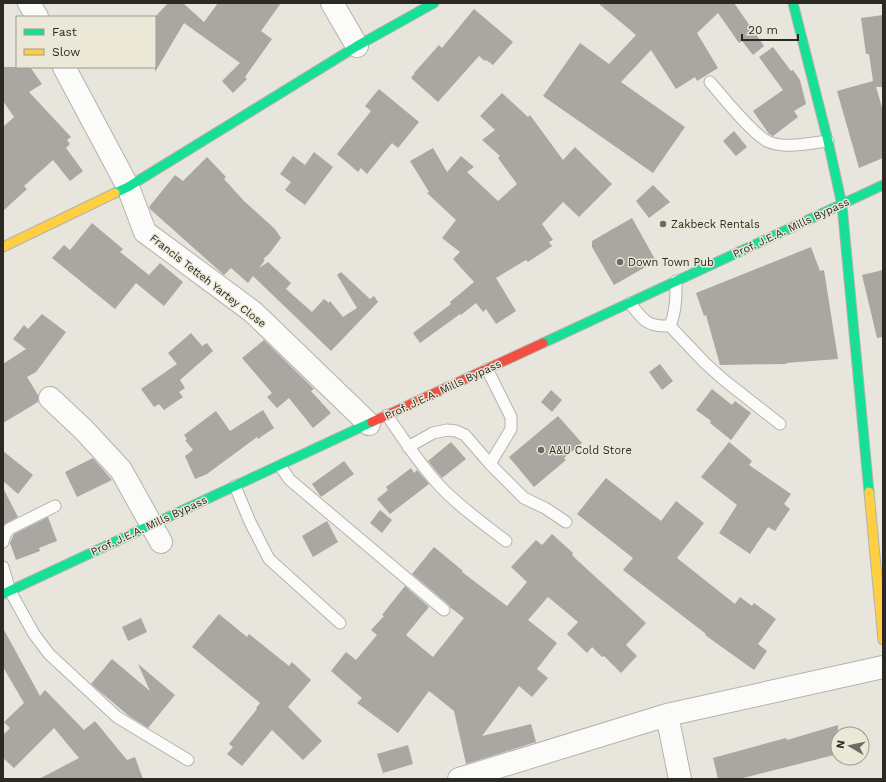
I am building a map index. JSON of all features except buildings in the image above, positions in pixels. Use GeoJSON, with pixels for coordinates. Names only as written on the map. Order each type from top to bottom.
{"type":"FeatureCollection","features":[{"type":"Feature","properties":{"kind":"street"},"geometry":{"type":"LineString","coordinates":[[30,3],[36,16]]}},
{"type":"Feature","properties":{"kind":"street"},"geometry":{"type":"LineString","coordinates":[[332,3],[357,46]]}},
{"type":"Feature","properties":{"kind":"street"},"geometry":{"type":"LineString","coordinates":[[3,247],[128,187],[357,46],[434,3]]}},
{"type":"Feature","properties":{"kind":"street"},"geometry":{"type":"LineString","coordinates":[[794,3],[842,205],[883,640]]}},
{"type":"Feature","properties":{"kind":"street","name":"Francis Tetteh Yartey Close"},"geometry":{"type":"LineString","coordinates":[[65,68],[128,187],[145,232],[253,312],[378,420]]}},
{"type":"Feature","properties":{"kind":"street","name":"Prof. J.E.A. Mills Bypass"},"geometry":{"type":"LineString","coordinates":[[6,593],[156,534],[234,486],[883,186]]}},
{"type":"Feature","properties":{"kind":"street"},"geometry":{"type":"LineString","coordinates":[[50,398],[84,430],[121,470],[156,534]]}},
{"type":"Feature","properties":{"kind":"street"},"geometry":{"type":"LineString","coordinates":[[459,779],[667,715],[883,667]]}},
{"type":"Feature","properties":{"kind":"street"},"geometry":{"type":"LineString","coordinates":[[667,715],[680,779]]}},
{"type":"Feature","properties":{"kind":"lane"},"geometry":{"type":"LineString","coordinates":[[710,82],[756,134],[769,142],[786,145],[828,141]]}},
{"type":"Feature","properties":{"kind":"lane"},"geometry":{"type":"LineString","coordinates":[[670,326],[675,315],[676,281]]}},
{"type":"Feature","properties":{"kind":"lane"},"geometry":{"type":"LineString","coordinates":[[630,303],[649,324],[659,327],[670,326]]}},
{"type":"Feature","properties":{"kind":"lane"},"geometry":{"type":"LineString","coordinates":[[670,326],[710,368],[780,424]]}},
{"type":"Feature","properties":{"kind":"lane"},"geometry":{"type":"LineString","coordinates":[[487,369],[511,416],[511,429],[490,464]]}},
{"type":"Feature","properties":{"kind":"lane"},"geometry":{"type":"LineString","coordinates":[[378,420],[408,448],[438,484],[455,501],[506,541]]}},
{"type":"Feature","properties":{"kind":"lane"},"geometry":{"type":"LineString","coordinates":[[408,448],[433,433],[447,430],[456,431],[465,435],[490,464],[524,498],[545,508],[566,522]]}},
{"type":"Feature","properties":{"kind":"lane"},"geometry":{"type":"LineString","coordinates":[[280,466],[290,480],[444,610]]}},
{"type":"Feature","properties":{"kind":"lane"},"geometry":{"type":"LineString","coordinates":[[234,486],[269,559],[340,623]]}},
{"type":"Feature","properties":{"kind":"lane"},"geometry":{"type":"LineString","coordinates":[[3,542],[5,535],[9,530],[55,506]]}},
{"type":"Feature","properties":{"kind":"lane"},"geometry":{"type":"LineString","coordinates":[[3,567],[6,593],[49,654],[117,717],[188,760]]}},
{"type":"Feature","properties":{"kind":"traffic: fast"},"geometry":{"type":"LineString","coordinates":[[115,193],[128,187],[357,46],[434,3]]}},
{"type":"Feature","properties":{"kind":"traffic: fast"},"geometry":{"type":"LineString","coordinates":[[793,3],[828,141],[842,205],[869,492]]}},
{"type":"Feature","properties":{"kind":"traffic: fast"},"geometry":{"type":"LineString","coordinates":[[543,343],[883,185]]}},
{"type":"Feature","properties":{"kind":"traffic: fast"},"geometry":{"type":"LineString","coordinates":[[3,594],[372,422]]}},
{"type":"Feature","properties":{"kind":"traffic: slow"},"geometry":{"type":"LineString","coordinates":[[3,247],[115,193]]}},
{"type":"Feature","properties":{"kind":"traffic: slow"},"geometry":{"type":"LineString","coordinates":[[869,492],[883,640]]}},
{"type":"Feature","properties":{"kind":"traffic: jam"},"geometry":{"type":"LineString","coordinates":[[372,422],[543,343]]}},
{"type":"Feature","properties":{"kind":"place","name":"Zakbeck Rentals"},"geometry":{"type":"Point","coordinates":[663,224]}},
{"type":"Feature","properties":{"kind":"place","name":"Down Town Pub"},"geometry":{"type":"Point","coordinates":[620,262]}},
{"type":"Feature","properties":{"kind":"place","name":"A&U Cold Store"},"geometry":{"type":"Point","coordinates":[541,450]}}]}
